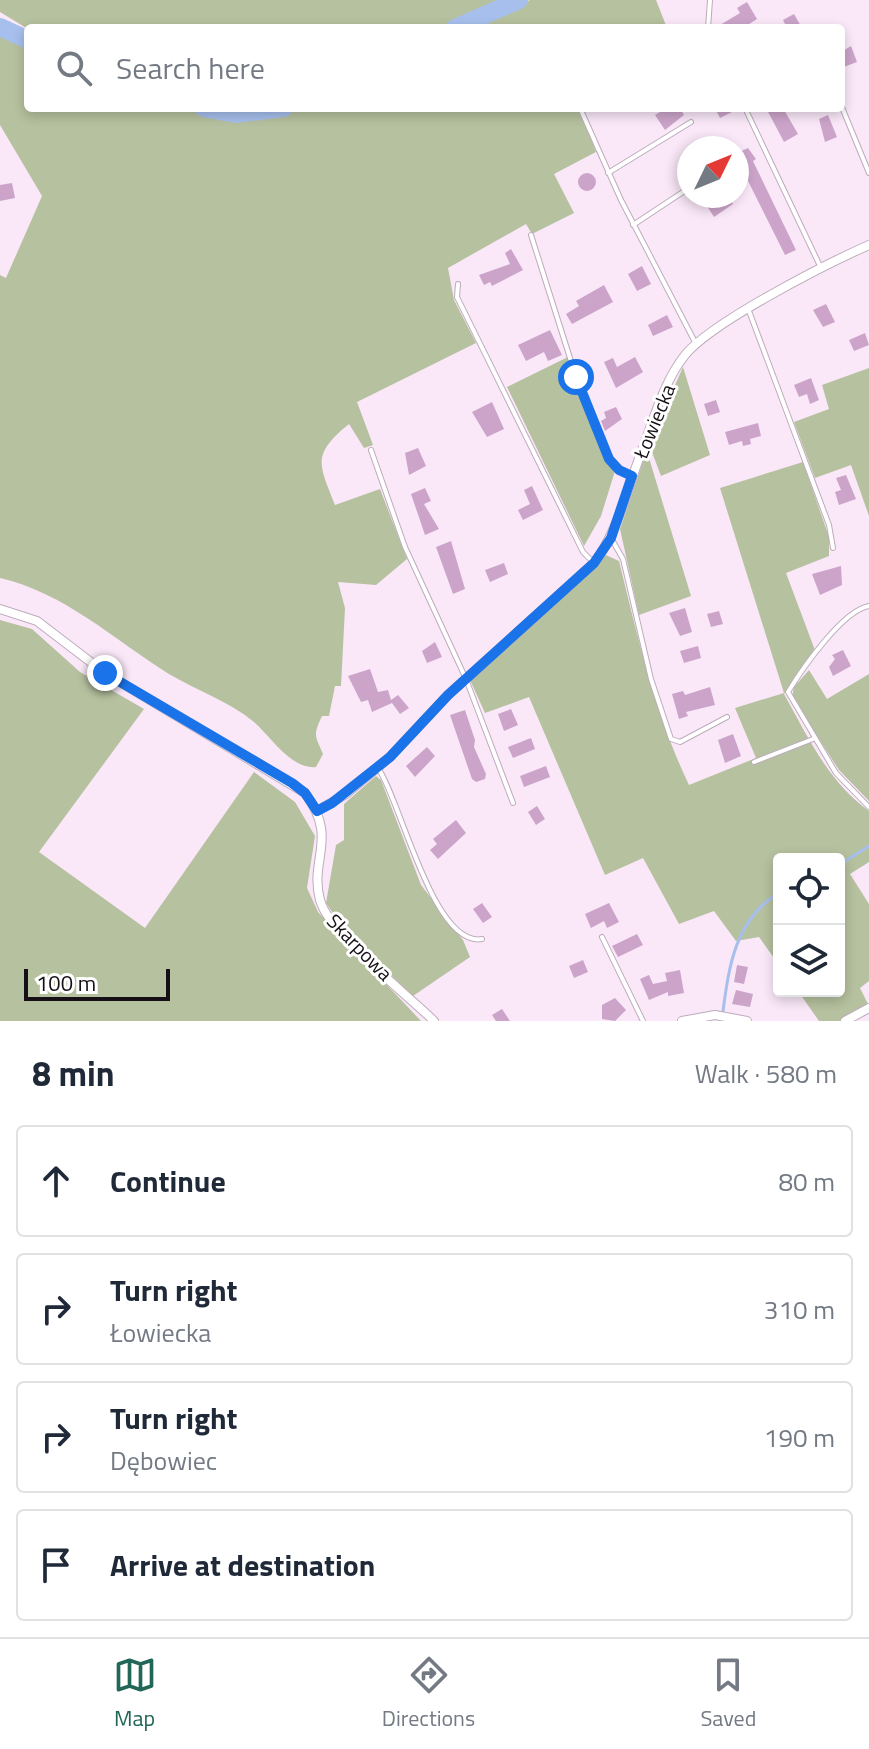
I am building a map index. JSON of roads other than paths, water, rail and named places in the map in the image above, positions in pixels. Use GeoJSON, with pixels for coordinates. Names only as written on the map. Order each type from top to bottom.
{"type":"FeatureCollection","features":[{"type":"Feature","properties":{"kind":"street","name":"Łowiecka"},"geometry":{"type":"LineString","coordinates":[[317,811],[346,794],[378,768],[466,679],[594,563],[611,538],[670,380],[696,344],[822,268],[869,245]]}},
{"type":"Feature","properties":{"kind":"street"},"geometry":{"type":"LineString","coordinates":[[0,609],[37,621],[105,673],[292,783],[305,793],[317,811]]}},
{"type":"Feature","properties":{"kind":"street","name":"Skarpowa"},"geometry":{"type":"LineString","coordinates":[[317,811],[323,843],[319,892],[326,913],[346,938],[434,1021]]}},
{"type":"Feature","properties":{"kind":"street"},"geometry":{"type":"LineString","coordinates":[[845,1021],[869,1008]]}},
{"type":"Feature","properties":{"kind":"street"},"geometry":{"type":"LineString","coordinates":[[682,1021],[715,1015],[747,1021]]}},
{"type":"Feature","properties":{"kind":"lane"},"geometry":{"type":"LineString","coordinates":[[708,24],[710,0]]}},
{"type":"Feature","properties":{"kind":"lane"},"geometry":{"type":"LineString","coordinates":[[582,112],[633,225],[696,344]]}},
{"type":"Feature","properties":{"kind":"lane"},"geometry":{"type":"LineString","coordinates":[[747,112],[822,268]]}},
{"type":"Feature","properties":{"kind":"lane"},"geometry":{"type":"LineString","coordinates":[[844,112],[869,173]]}},
{"type":"Feature","properties":{"kind":"lane"},"geometry":{"type":"LineString","coordinates":[[608,173],[691,122]]}},
{"type":"Feature","properties":{"kind":"lane"},"geometry":{"type":"LineString","coordinates":[[633,225],[677,196]]}},
{"type":"Feature","properties":{"kind":"lane"},"geometry":{"type":"LineString","coordinates":[[531,235],[576,377],[605,451],[614,466],[632,476]]}},
{"type":"Feature","properties":{"kind":"lane"},"geometry":{"type":"LineString","coordinates":[[458,284],[457,297],[583,552],[594,563]]}},
{"type":"Feature","properties":{"kind":"lane"},"geometry":{"type":"LineString","coordinates":[[749,311],[829,525],[833,548]]}},
{"type":"Feature","properties":{"kind":"lane"},"geometry":{"type":"LineString","coordinates":[[371,450],[405,547],[466,679],[513,803]]}},
{"type":"Feature","properties":{"kind":"lane"},"geometry":{"type":"LineString","coordinates":[[611,538],[623,559],[651,679],[671,739],[680,742],[727,717]]}},
{"type":"Feature","properties":{"kind":"lane"},"geometry":{"type":"LineString","coordinates":[[869,606],[855,610],[840,623],[788,692],[813,739],[836,773],[869,807]]}},
{"type":"Feature","properties":{"kind":"lane"},"geometry":{"type":"LineString","coordinates":[[754,762],[813,739]]}},
{"type":"Feature","properties":{"kind":"lane"},"geometry":{"type":"LineString","coordinates":[[378,768],[424,883],[463,935],[474,940],[482,939]]}},
{"type":"Feature","properties":{"kind":"lane"},"geometry":{"type":"LineString","coordinates":[[602,937],[643,1021]]}},
{"type":"Feature","properties":{"kind":"waterway"},"geometry":{"type":"LineString","coordinates":[[464,24],[519,0]]}},
{"type":"Feature","properties":{"kind":"waterway"},"geometry":{"type":"LineString","coordinates":[[0,27],[24,38]]}},
{"type":"Feature","properties":{"kind":"waterway"},"geometry":{"type":"LineString","coordinates":[[225,112],[252,112]]}},
{"type":"Feature","properties":{"kind":"waterway"},"geometry":{"type":"LineString","coordinates":[[845,861],[869,846]]}},
{"type":"Feature","properties":{"kind":"waterway"},"geometry":{"type":"LineString","coordinates":[[723,1011],[737,944],[753,916],[773,897]]}}]}
